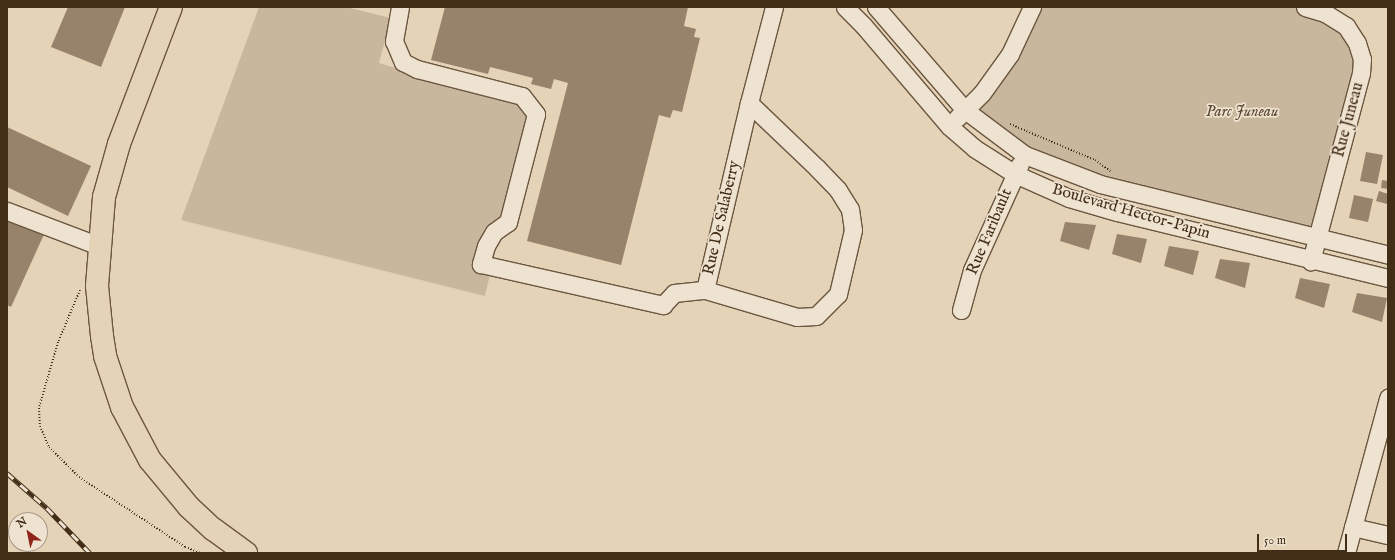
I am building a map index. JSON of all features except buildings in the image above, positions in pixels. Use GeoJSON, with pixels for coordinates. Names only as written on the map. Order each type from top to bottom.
{"type":"FeatureCollection","features":[{"type":"Feature","properties":{"kind":"main road"},"geometry":{"type":"LineString","coordinates":[[171,7],[111,168],[104,197],[97,286],[105,356],[132,427],[150,460],[189,507],[213,529],[246,553]]}},
{"type":"Feature","properties":{"kind":"street"},"geometry":{"type":"LineString","coordinates":[[400,7],[394,41],[403,62],[417,69],[522,96],[536,114],[508,222],[494,232],[486,246],[481,264],[663,305],[674,293],[705,290]]}},
{"type":"Feature","properties":{"kind":"street","name":"Rue De Salaberry"},"geometry":{"type":"LineString","coordinates":[[749,103],[838,190],[850,209],[853,221],[849,255],[838,294],[816,316],[797,317],[705,290],[749,103],[774,7]]}},
{"type":"Feature","properties":{"kind":"street","name":"Boulevard Hector-Papin"},"geometry":{"type":"LineString","coordinates":[[846,7],[949,126],[974,148],[1015,174],[1069,198],[1117,212],[1311,261],[1388,278]]}},
{"type":"Feature","properties":{"kind":"street"},"geometry":{"type":"LineString","coordinates":[[949,126],[982,93],[1010,54],[1032,7]]}},
{"type":"Feature","properties":{"kind":"street","name":"Rue Juneau"},"geometry":{"type":"LineString","coordinates":[[1305,7],[1325,13],[1346,26],[1357,43],[1362,59],[1362,73],[1311,261]]}},
{"type":"Feature","properties":{"kind":"street"},"geometry":{"type":"LineString","coordinates":[[863,25],[879,8]]}},
{"type":"Feature","properties":{"kind":"street","name":"Boulevard Hector-Papin"},"geometry":{"type":"LineString","coordinates":[[879,8],[965,110],[1025,156],[1100,184],[1388,255]]}},
{"type":"Feature","properties":{"kind":"street","name":"Rue Faribault"},"geometry":{"type":"LineString","coordinates":[[961,310],[972,270],[1015,174],[1025,156]]}},
{"type":"Feature","properties":{"kind":"street"},"geometry":{"type":"LineString","coordinates":[[7,211],[99,246]]}},
{"type":"Feature","properties":{"kind":"street"},"geometry":{"type":"LineString","coordinates":[[1346,553],[1388,401]]}},
{"type":"Feature","properties":{"kind":"street"},"geometry":{"type":"LineString","coordinates":[[1353,527],[1388,535]]}},
{"type":"Feature","properties":{"kind":"path"},"geometry":{"type":"LineString","coordinates":[[1006,123],[1095,160],[1112,172]]}},
{"type":"Feature","properties":{"kind":"path"},"geometry":{"type":"LineString","coordinates":[[83,283],[58,342],[39,408],[40,426],[49,447],[79,477],[186,547],[202,553]]}},
{"type":"Feature","properties":{"kind":"green space"},"geometry":{"type":"Polygon","coordinates":[[[259,7],[346,7],[391,18],[379,63],[528,108],[485,296],[181,220],[259,7]]]}},
{"type":"Feature","properties":{"kind":"green space","name":"Parc Juneau"},"geometry":{"type":"Polygon","coordinates":[[[1032,7],[1305,7],[1316,10],[1360,50],[1319,237],[1070,174],[965,110],[1032,7]]]}},
{"type":"Feature","properties":{"kind":"railway"},"geometry":{"type":"LineString","coordinates":[[7,473],[47,508],[90,553]]}}]}
